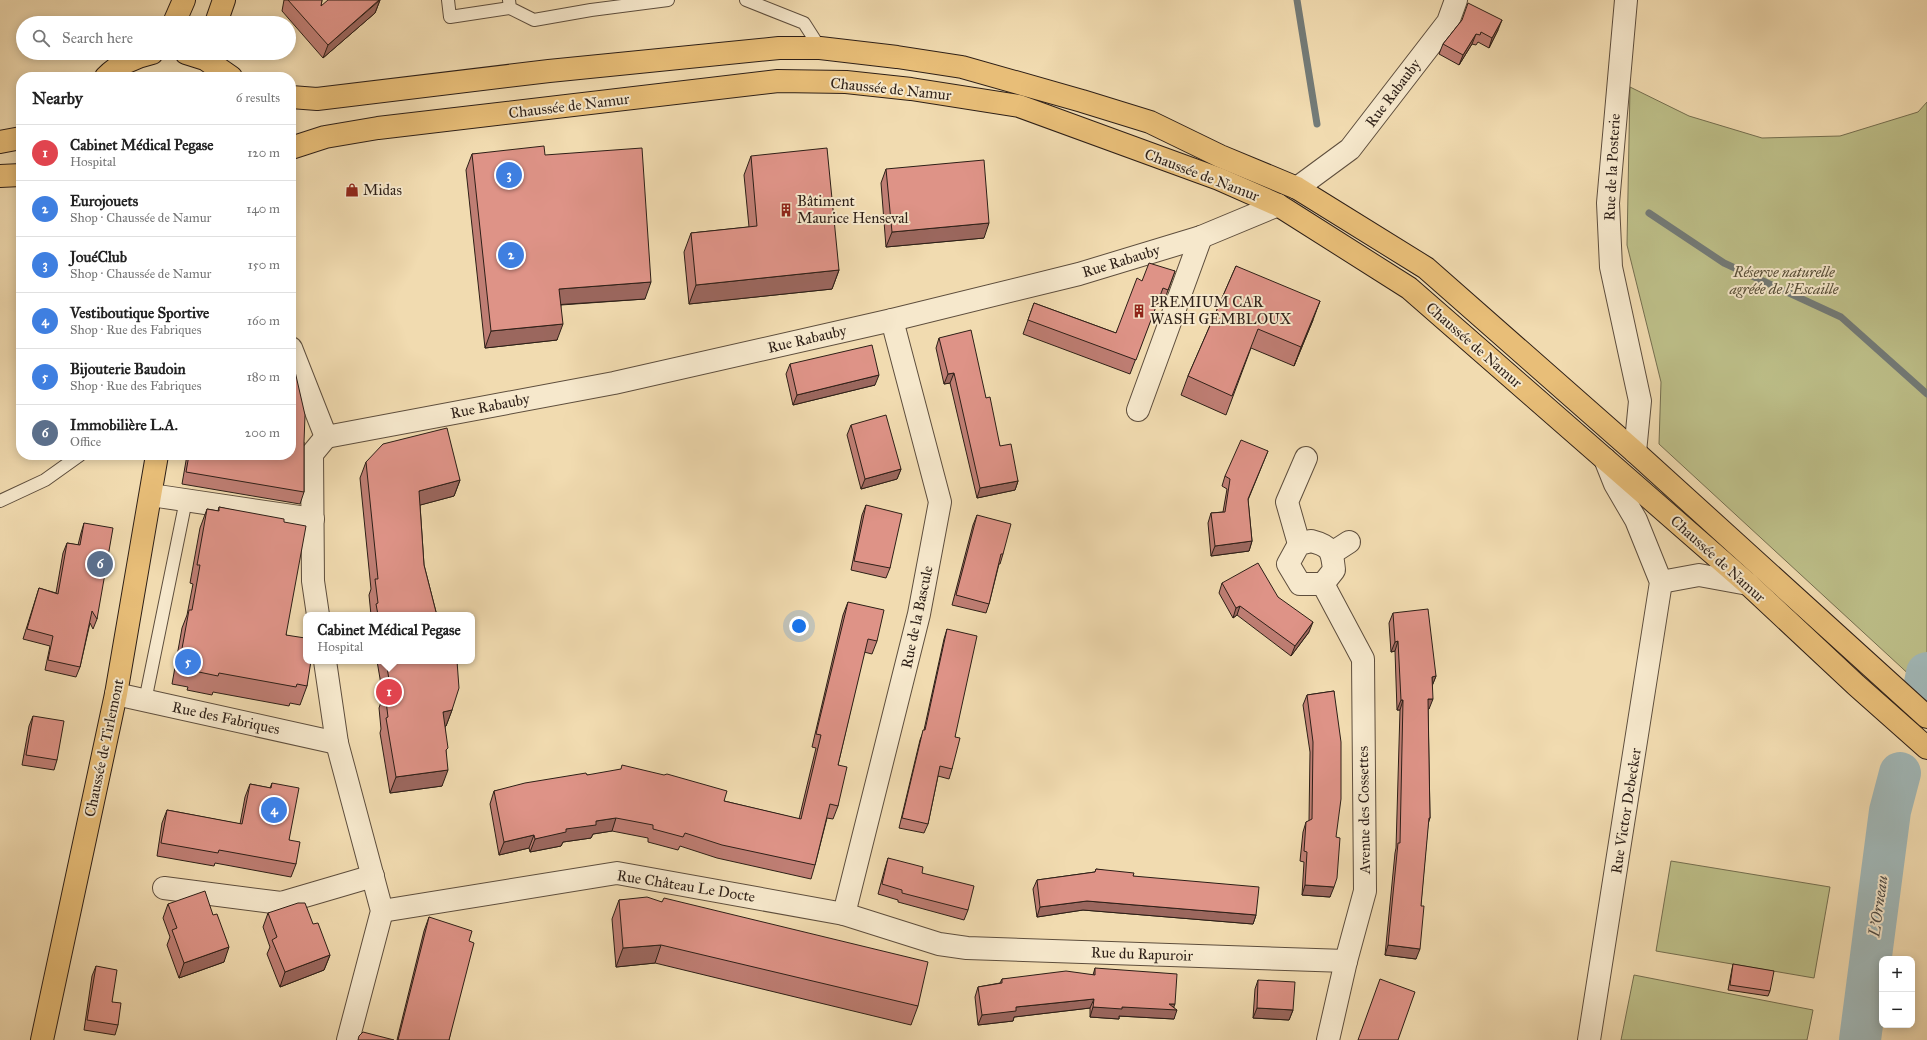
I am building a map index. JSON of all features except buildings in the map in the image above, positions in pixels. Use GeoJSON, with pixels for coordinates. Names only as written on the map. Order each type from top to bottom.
{"type":"FeatureCollection","features":[{"type":"Feature","properties":{"kind":"main road"},"geometry":{"type":"LineString","coordinates":[[177,16],[184,0]]}},
{"type":"Feature","properties":{"kind":"main road"},"geometry":{"type":"LineString","coordinates":[[218,16],[224,0]]}},
{"type":"Feature","properties":{"kind":"main road","name":"Chaussée de Namur"},"geometry":{"type":"LineString","coordinates":[[296,97],[317,99],[549,71],[779,48],[820,48],[897,57],[962,68],[1082,101],[1150,122],[1220,156],[1297,188],[1426,268],[1635,452],[1927,717]]}},
{"type":"Feature","properties":{"kind":"main road"},"geometry":{"type":"LineString","coordinates":[[110,72],[114,68],[130,60]]}},
{"type":"Feature","properties":{"kind":"main road"},"geometry":{"type":"LineString","coordinates":[[206,60],[224,72]]}},
{"type":"Feature","properties":{"kind":"main road","name":"Chaussée de Namur"},"geometry":{"type":"LineString","coordinates":[[296,146],[325,137],[378,128],[778,82],[846,82],[911,89],[1019,106],[1211,177],[1278,205],[1409,288],[1748,584],[1856,685],[1927,748]]}},
{"type":"Feature","properties":{"kind":"main road"},"geometry":{"type":"LineString","coordinates":[[0,142],[16,139]]}},
{"type":"Feature","properties":{"kind":"main road"},"geometry":{"type":"LineString","coordinates":[[0,176],[16,175]]}},
{"type":"Feature","properties":{"kind":"main road","name":"Chaussée de Tirlemont"},"geometry":{"type":"LineString","coordinates":[[42,1040],[116,694],[156,460]]}},
{"type":"Feature","properties":{"kind":"street","name":"Rue Rabauby"},"geometry":{"type":"LineString","coordinates":[[1297,188],[1350,149],[1448,22],[1456,0]]}},
{"type":"Feature","properties":{"kind":"street","name":"Rue de la Posterie"},"geometry":{"type":"LineString","coordinates":[[1626,0],[1608,203],[1611,268],[1640,401],[1635,452]]}},
{"type":"Feature","properties":{"kind":"street","name":"Rue Rabauby"},"geometry":{"type":"LineString","coordinates":[[326,437],[614,383],[892,320],[1079,274],[1201,237],[1278,205]]}},
{"type":"Feature","properties":{"kind":"street"},"geometry":{"type":"LineString","coordinates":[[1138,410],[1201,237]]}},
{"type":"Feature","properties":{"kind":"street","name":"Rue de la Bascule"},"geometry":{"type":"LineString","coordinates":[[844,914],[919,614],[940,502],[892,320]]}},
{"type":"Feature","properties":{"kind":"street"},"geometry":{"type":"LineString","coordinates":[[296,361],[326,437],[312,454],[314,581],[318,612]]}},
{"type":"Feature","properties":{"kind":"street"},"geometry":{"type":"LineString","coordinates":[[1299,544],[1311,541],[1340,547],[1334,570],[1323,584],[1300,584],[1288,564],[1299,544],[1287,502],[1306,458]]}},
{"type":"Feature","properties":{"kind":"street"},"geometry":{"type":"LineString","coordinates":[[1605,459],[1615,484],[1636,520],[1661,582],[1699,575],[1748,584]]}},
{"type":"Feature","properties":{"kind":"street"},"geometry":{"type":"LineString","coordinates":[[151,495],[313,519]]}},
{"type":"Feature","properties":{"kind":"street","name":"Rue Victor Debecker"},"geometry":{"type":"LineString","coordinates":[[1588,1040],[1661,582]]}},
{"type":"Feature","properties":{"kind":"street","name":"Avenue des Cossettes"},"geometry":{"type":"LineString","coordinates":[[1323,584],[1363,659],[1365,891],[1346,961],[1328,1040]]}},
{"type":"Feature","properties":{"kind":"street"},"geometry":{"type":"LineString","coordinates":[[325,664],[337,743],[382,911],[348,1040]]}},
{"type":"Feature","properties":{"kind":"street","name":"Rue des Fabriques"},"geometry":{"type":"LineString","coordinates":[[116,694],[337,743]]}},
{"type":"Feature","properties":{"kind":"street","name":"Rue Château Le Docte"},"geometry":{"type":"LineString","coordinates":[[382,911],[617,873],[754,896],[844,914],[939,944]]}},
{"type":"Feature","properties":{"kind":"street"},"geometry":{"type":"LineString","coordinates":[[164,888],[281,903],[372,876]]}},
{"type":"Feature","properties":{"kind":"street","name":"Rue du Rapuroir"},"geometry":{"type":"LineString","coordinates":[[939,944],[967,948],[1346,961]]}},
{"type":"Feature","properties":{"kind":"lane"},"geometry":{"type":"LineString","coordinates":[[448,0],[450,17],[510,4],[534,20],[591,10],[668,0]]}},
{"type":"Feature","properties":{"kind":"lane"},"geometry":{"type":"LineString","coordinates":[[746,0],[804,23],[820,48]]}},
{"type":"Feature","properties":{"kind":"lane"},"geometry":{"type":"LineString","coordinates":[[0,501],[45,480],[73,460]]}},
{"type":"Feature","properties":{"kind":"lane"},"geometry":{"type":"LineString","coordinates":[[145,700],[186,500]]}},
{"type":"Feature","properties":{"kind":"green space","name":"Réserve naturelle agréée de l'Escaille"},"geometry":{"type":"Polygon","coordinates":[[[1630,87],[1689,116],[1762,138],[1840,136],[1918,112],[1927,102],[1927,691],[1659,444],[1661,382],[1627,245],[1630,87]]]}},
{"type":"Feature","properties":{"kind":"green space"},"geometry":{"type":"Polygon","coordinates":[[[1671,861],[1830,887],[1814,978],[1656,951],[1671,861]]]}},
{"type":"Feature","properties":{"kind":"green space"},"geometry":{"type":"Polygon","coordinates":[[[1634,975],[1813,1010],[1807,1040],[1621,1040],[1634,975]]]}},
{"type":"Feature","properties":{"kind":"waterway"},"geometry":{"type":"LineString","coordinates":[[1297,0],[1317,124]]}},
{"type":"Feature","properties":{"kind":"waterway"},"geometry":{"type":"LineString","coordinates":[[1649,213],[1724,263],[1841,317],[1927,394]]}},
{"type":"Feature","properties":{"kind":"waterway","name":"L'Orneau"},"geometry":{"type":"LineString","coordinates":[[1924,688],[1927,673]]}},
{"type":"Feature","properties":{"kind":"waterway","name":"L'Orneau"},"geometry":{"type":"LineString","coordinates":[[1860,1040],[1890,811],[1900,773]]}},
{"type":"Feature","properties":{"kind":"place","name":"JouéClub"},"geometry":{"type":"Point","coordinates":[509,175]}},
{"type":"Feature","properties":{"kind":"place","name":"Midas"},"geometry":{"type":"Point","coordinates":[352,190]}},
{"type":"Feature","properties":{"kind":"place","name":"Bâtiment Maurice Henseval"},"geometry":{"type":"Point","coordinates":[786,210]}},
{"type":"Feature","properties":{"kind":"place","name":"Eurojouets"},"geometry":{"type":"Point","coordinates":[511,255]}},
{"type":"Feature","properties":{"kind":"place","name":"PREMIUM CAR WASH GEMBLOUX"},"geometry":{"type":"Point","coordinates":[1139,311]}},
{"type":"Feature","properties":{"kind":"place","name":"Immobilière L.A."},"geometry":{"type":"Point","coordinates":[100,564]}},
{"type":"Feature","properties":{"kind":"place","name":"Bijouterie Baudoin"},"geometry":{"type":"Point","coordinates":[188,662]}},
{"type":"Feature","properties":{"kind":"place","name":"Cabinet Médical Pegase"},"geometry":{"type":"Point","coordinates":[389,692]}},
{"type":"Feature","properties":{"kind":"place","name":"Vestiboutique Sportive"},"geometry":{"type":"Point","coordinates":[274,810]}}]}
